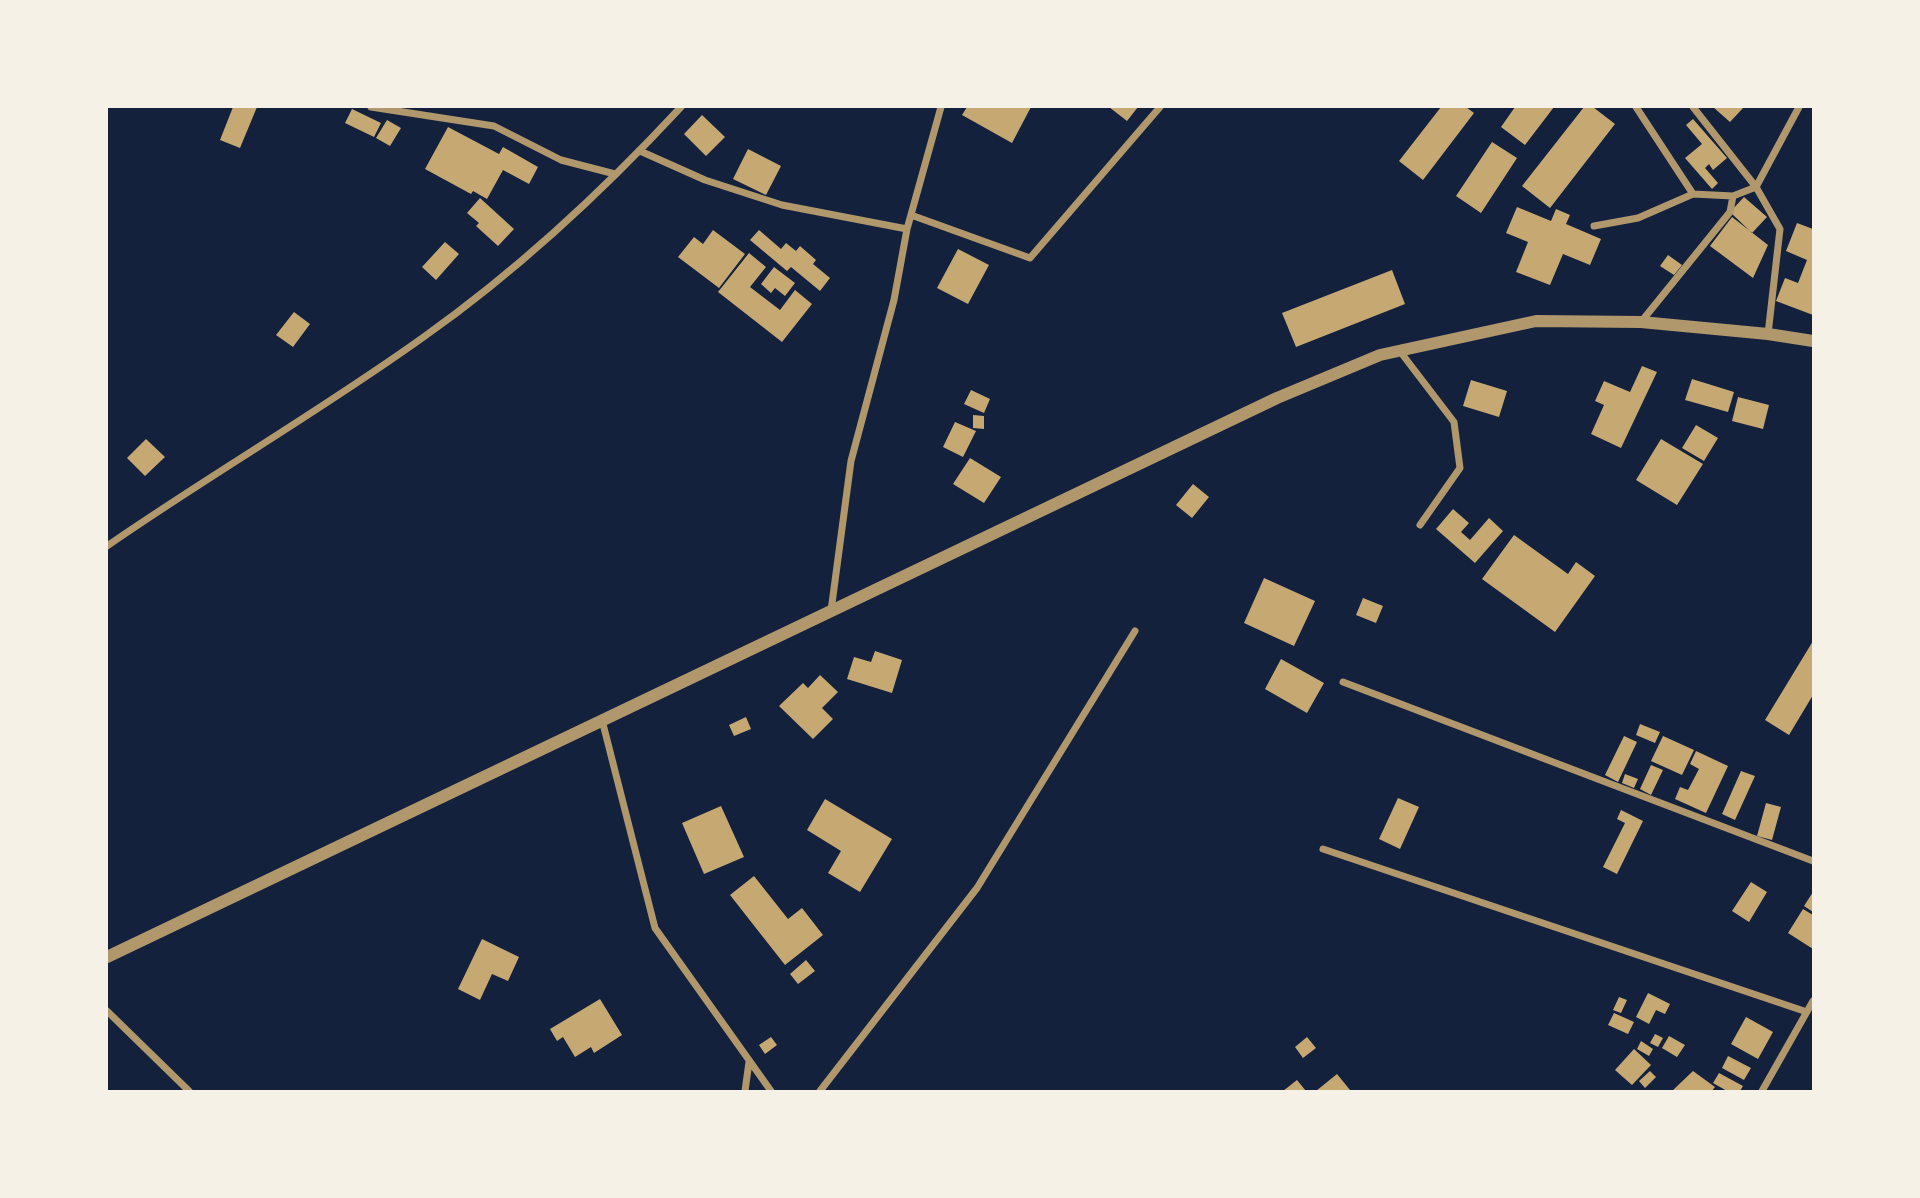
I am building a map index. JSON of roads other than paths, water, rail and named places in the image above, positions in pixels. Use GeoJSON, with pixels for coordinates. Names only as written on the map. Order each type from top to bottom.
{"type":"FeatureCollection","features":[{"type":"Feature","properties":{"kind":"street"},"geometry":{"type":"LineString","coordinates":[[371,107],[494,126],[561,160],[615,174]]}},
{"type":"Feature","properties":{"kind":"street"},"geometry":{"type":"LineString","coordinates":[[107,546],[425,336],[519,263],[640,151],[681,107]]}},
{"type":"Feature","properties":{"kind":"street"},"geometry":{"type":"LineString","coordinates":[[831,611],[851,461],[894,300],[907,229],[941,107]]}},
{"type":"Feature","properties":{"kind":"street"},"geometry":{"type":"LineString","coordinates":[[911,215],[1030,258],[1160,107]]}},
{"type":"Feature","properties":{"kind":"street"},"geometry":{"type":"LineString","coordinates":[[1636,107],[1693,194]]}},
{"type":"Feature","properties":{"kind":"street"},"geometry":{"type":"LineString","coordinates":[[1693,107],[1756,187],[1780,229],[1768,334]]}},
{"type":"Feature","properties":{"kind":"street"},"geometry":{"type":"LineString","coordinates":[[1594,226],[1637,218],[1693,194],[1733,196],[1756,187],[1799,107]]}},
{"type":"Feature","properties":{"kind":"street"},"geometry":{"type":"LineString","coordinates":[[640,151],[705,180],[782,205],[907,229]]}},
{"type":"Feature","properties":{"kind":"street"},"geometry":{"type":"LineString","coordinates":[[1641,322],[1730,212],[1733,196]]}},
{"type":"Feature","properties":{"kind":"street"},"geometry":{"type":"LineString","coordinates":[[107,957],[1277,398],[1380,355],[1536,321],[1641,322],[1813,341]]}},
{"type":"Feature","properties":{"kind":"street"},"geometry":{"type":"LineString","coordinates":[[1399,350],[1454,422],[1460,468],[1419,525]]}},
{"type":"Feature","properties":{"kind":"street"},"geometry":{"type":"LineString","coordinates":[[820,1091],[977,888],[1135,631]]}},
{"type":"Feature","properties":{"kind":"street"},"geometry":{"type":"LineString","coordinates":[[1343,682],[1813,861]]}},
{"type":"Feature","properties":{"kind":"street"},"geometry":{"type":"LineString","coordinates":[[602,720],[655,928],[771,1091]]}},
{"type":"Feature","properties":{"kind":"street"},"geometry":{"type":"LineString","coordinates":[[1323,849],[1807,1012]]}},
{"type":"Feature","properties":{"kind":"street"},"geometry":{"type":"LineString","coordinates":[[1762,1091],[1813,1001]]}},
{"type":"Feature","properties":{"kind":"street"},"geometry":{"type":"LineString","coordinates":[[107,1011],[189,1091]]}},
{"type":"Feature","properties":{"kind":"street"},"geometry":{"type":"LineString","coordinates":[[745,1091],[749,1061]]}}]}
